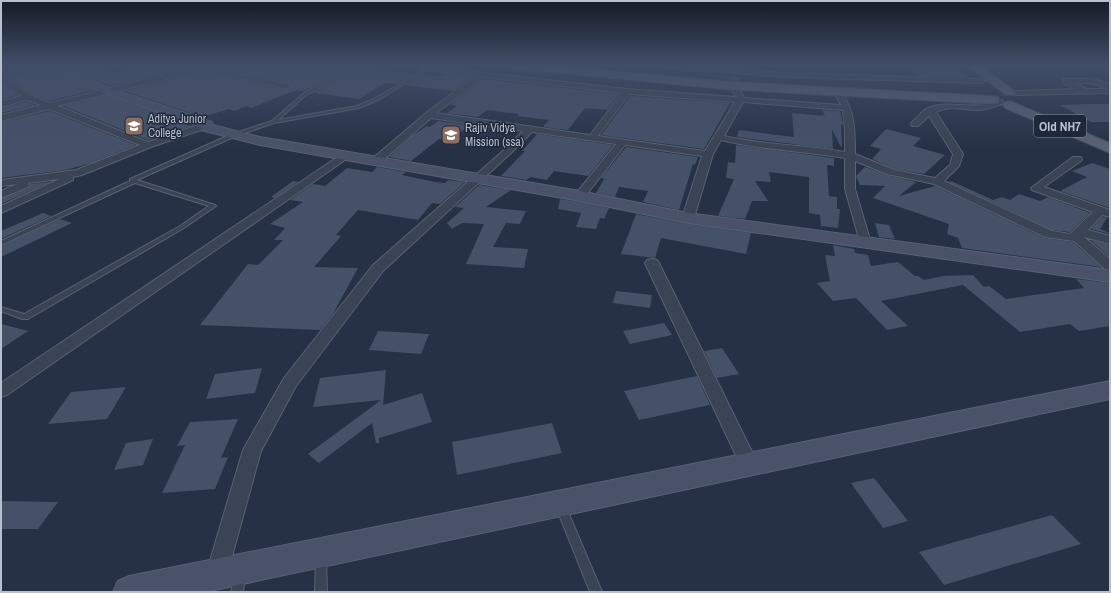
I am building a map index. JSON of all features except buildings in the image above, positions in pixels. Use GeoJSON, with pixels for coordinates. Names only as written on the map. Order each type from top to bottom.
{"type":"FeatureCollection","features":[{"type":"Feature","properties":{"kind":"main road","name":"Old NH7"},"geometry":{"type":"LineString","coordinates":[[934,93],[998,95],[1033,99],[1035,101],[1032,105],[1060,120],[1110,141]]}},
{"type":"Feature","properties":{"kind":"main road","name":"Old NH7"},"geometry":{"type":"LineString","coordinates":[[998,95],[1110,148]]}},
{"type":"Feature","properties":{"kind":"street"},"geometry":{"type":"LineString","coordinates":[[22,93],[27,97],[148,145]]}},
{"type":"Feature","properties":{"kind":"street"},"geometry":{"type":"LineString","coordinates":[[1,118],[101,93]]}},
{"type":"Feature","properties":{"kind":"street"},"geometry":{"type":"LineString","coordinates":[[113,93],[207,125],[206,127],[260,141],[580,196],[688,218],[1110,276]]}},
{"type":"Feature","properties":{"kind":"street"},"geometry":{"type":"LineString","coordinates":[[376,161],[429,115],[458,93]]}},
{"type":"Feature","properties":{"kind":"street"},"geometry":{"type":"LineString","coordinates":[[592,138],[626,93]]}},
{"type":"Feature","properties":{"kind":"street"},"geometry":{"type":"LineString","coordinates":[[651,93],[846,108]]}},
{"type":"Feature","properties":{"kind":"street"},"geometry":{"type":"LineString","coordinates":[[738,93],[741,99]]}},
{"type":"Feature","properties":{"kind":"street"},"geometry":{"type":"LineString","coordinates":[[836,93],[846,108],[850,129],[850,189],[864,243]]}},
{"type":"Feature","properties":{"kind":"street"},"geometry":{"type":"LineString","coordinates":[[975,93],[998,95],[1048,93]]}},
{"type":"Feature","properties":{"kind":"street"},"geometry":{"type":"LineString","coordinates":[[916,124],[930,110],[937,107],[986,107],[998,95]]}},
{"type":"Feature","properties":{"kind":"street"},"geometry":{"type":"LineString","coordinates":[[1,104],[27,97]]}},
{"type":"Feature","properties":{"kind":"street"},"geometry":{"type":"LineString","coordinates":[[688,218],[708,154],[741,99]]}},
{"type":"Feature","properties":{"kind":"street"},"geometry":{"type":"LineString","coordinates":[[930,110],[958,154],[958,161],[955,166],[937,182]]}},
{"type":"Feature","properties":{"kind":"street"},"geometry":{"type":"LineString","coordinates":[[429,115],[708,154]]}},
{"type":"Feature","properties":{"kind":"street"},"geometry":{"type":"LineString","coordinates":[[1,210],[78,173],[148,145],[207,125]]}},
{"type":"Feature","properties":{"kind":"street"},"geometry":{"type":"LineString","coordinates":[[232,578],[252,450],[290,382],[378,268],[530,129]]}},
{"type":"Feature","properties":{"kind":"street"},"geometry":{"type":"LineString","coordinates":[[718,137],[744,143],[817,150],[851,156],[891,172],[937,182],[1049,234],[1072,238],[1105,212]]}},
{"type":"Feature","properties":{"kind":"street"},"geometry":{"type":"LineString","coordinates":[[580,196],[622,141]]}},
{"type":"Feature","properties":{"kind":"street"},"geometry":{"type":"LineString","coordinates":[[1,391],[346,156]]}},
{"type":"Feature","properties":{"kind":"street"},"geometry":{"type":"LineString","coordinates":[[1077,159],[1036,188],[1105,212]]}},
{"type":"Feature","properties":{"kind":"street"},"geometry":{"type":"LineString","coordinates":[[1,183],[78,173]]}},
{"type":"Feature","properties":{"kind":"street"},"geometry":{"type":"LineString","coordinates":[[1,195],[38,178]]}},
{"type":"Feature","properties":{"kind":"street"},"geometry":{"type":"LineString","coordinates":[[1078,234],[1110,240]]}},
{"type":"Feature","properties":{"kind":"street"},"geometry":{"type":"LineString","coordinates":[[1078,234],[1110,266]]}},
{"type":"Feature","properties":{"kind":"street"},"geometry":{"type":"LineString","coordinates":[[652,263],[749,464]]}},
{"type":"Feature","properties":{"kind":"street"},"geometry":{"type":"LineString","coordinates":[[129,592],[232,578],[321,553],[1110,390]]}},
{"type":"Feature","properties":{"kind":"lane"},"geometry":{"type":"LineString","coordinates":[[273,122],[308,93]]}},
{"type":"Feature","properties":{"kind":"lane"},"geometry":{"type":"LineString","coordinates":[[1,243],[134,181],[132,180],[234,135],[273,122],[358,107],[387,93]]}},
{"type":"Feature","properties":{"kind":"lane"},"geometry":{"type":"LineString","coordinates":[[1,310],[25,317],[182,227],[213,206],[134,181]]}},
{"type":"Feature","properties":{"kind":"lane"},"geometry":{"type":"LineString","coordinates":[[559,503],[596,592]]}},
{"type":"Feature","properties":{"kind":"lane"},"geometry":{"type":"LineString","coordinates":[[321,553],[321,592]]}},
{"type":"Feature","properties":{"kind":"place","name":"Aditya Junior College"},"geometry":{"type":"Point","coordinates":[134,126]}},
{"type":"Feature","properties":{"kind":"place","name":"Rajiv Vidya Mission (ssa)"},"geometry":{"type":"Point","coordinates":[451,135]}}]}
